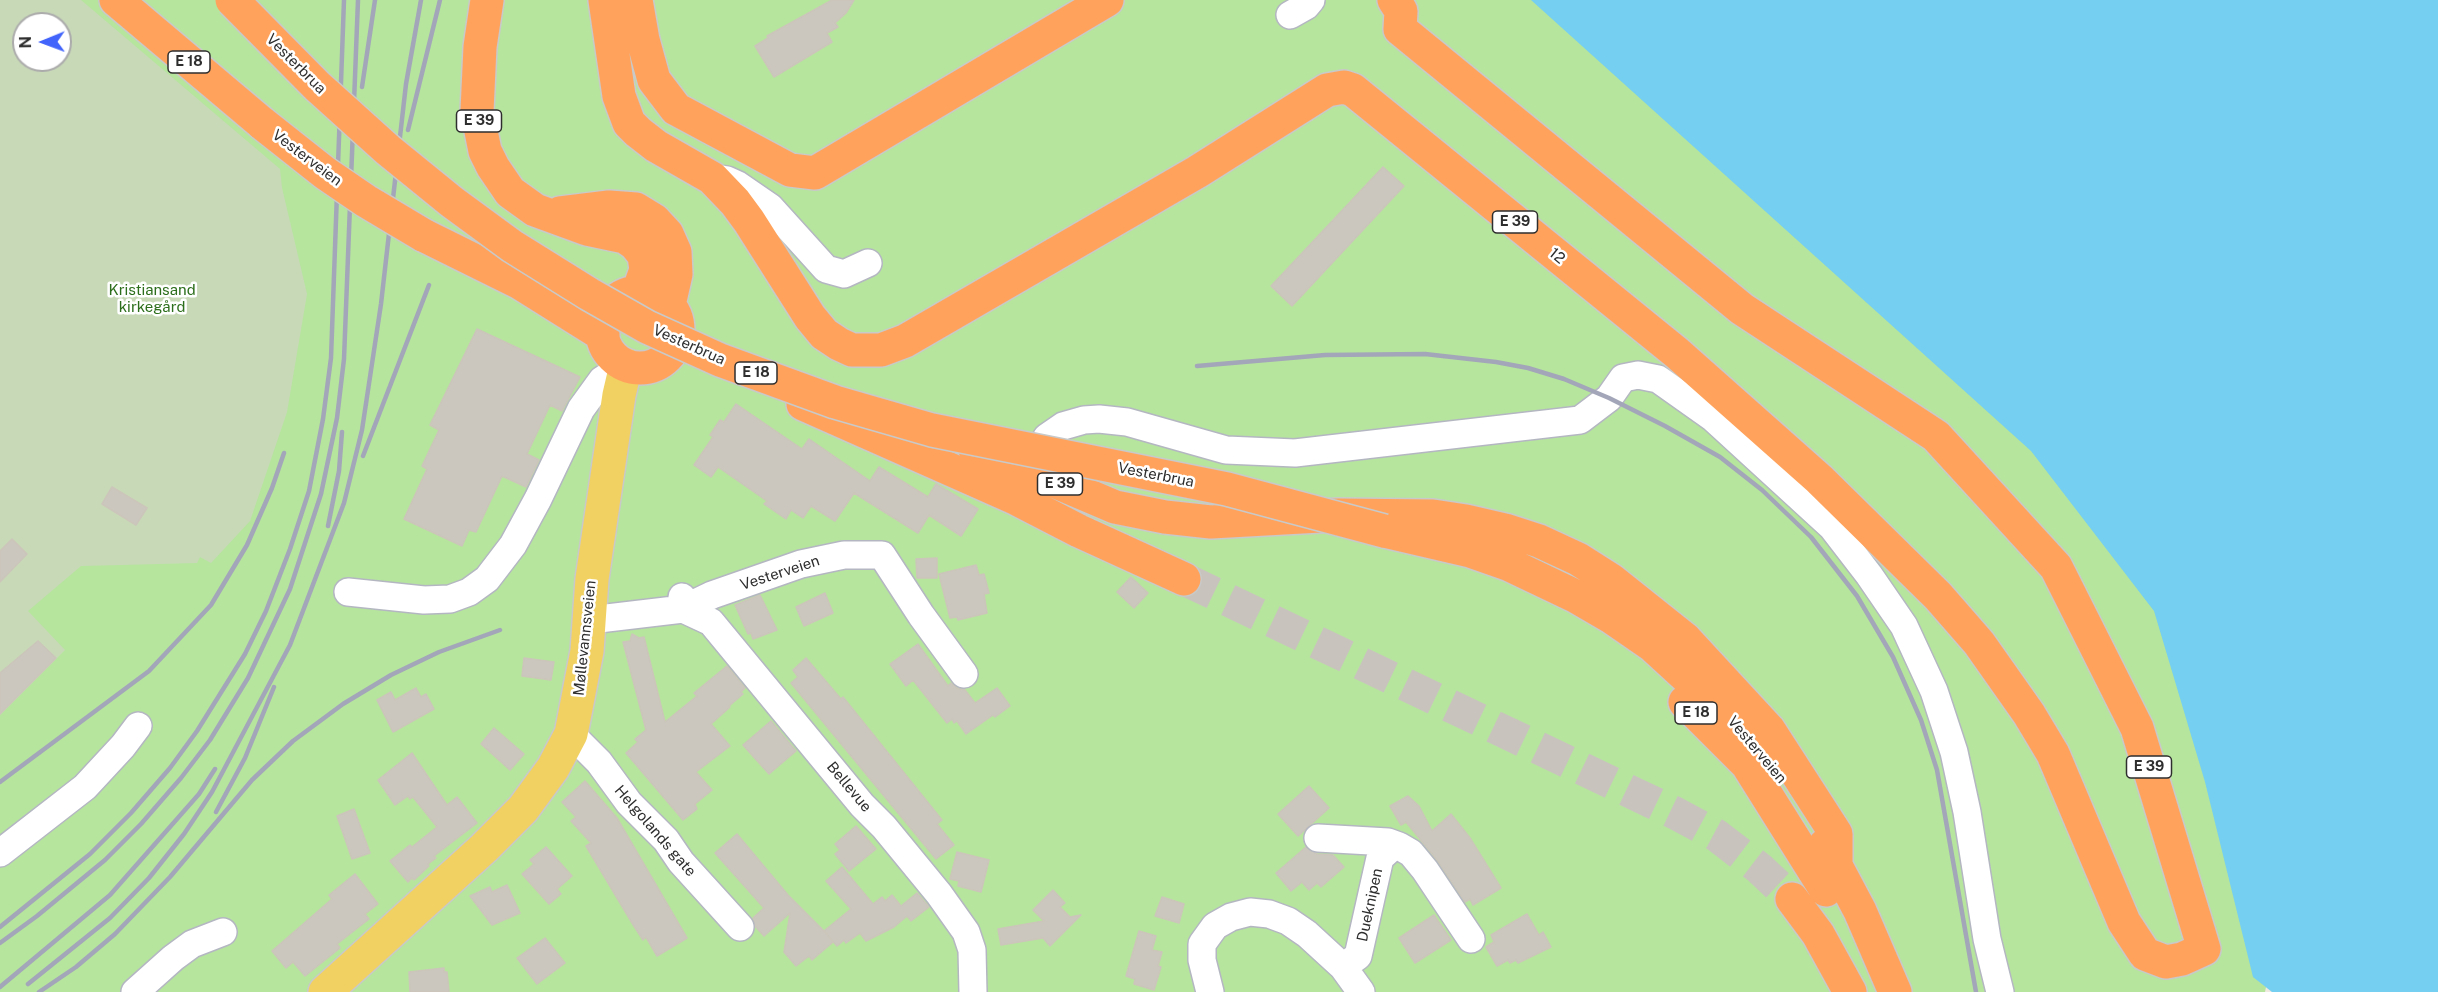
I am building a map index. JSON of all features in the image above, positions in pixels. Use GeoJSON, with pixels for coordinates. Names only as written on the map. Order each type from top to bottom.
{"type":"FeatureCollection","features":[{"type":"Feature","properties":{"kind":"highway","name":"Vesterveien"},"geometry":{"type":"LineString","coordinates":[[116,0],[263,124],[325,173],[366,201],[423,234],[520,282],[617,311]]}},
{"type":"Feature","properties":{"kind":"highway","name":"Vesterbrua"},"geometry":{"type":"LineString","coordinates":[[232,0],[317,86],[388,150],[452,202],[512,246],[589,294],[647,327],[699,351],[835,402],[933,430],[1227,489],[1437,547]]}},
{"type":"Feature","properties":{"kind":"highway","name":"E 39"},"geometry":{"type":"LineString","coordinates":[[487,0],[480,47],[477,111],[485,151],[501,182],[522,202],[586,229],[625,237],[635,244],[644,255],[646,270],[617,311]]}},
{"type":"Feature","properties":{"kind":"highway","name":"E 39"},"geometry":{"type":"LineString","coordinates":[[605,0],[619,96],[629,123],[651,142],[712,178]]}},
{"type":"Feature","properties":{"kind":"highway"},"geometry":{"type":"LineString","coordinates":[[636,0],[643,40],[654,80],[676,110],[790,170],[815,173],[1107,0]]}},
{"type":"Feature","properties":{"kind":"highway","name":"E 39"},"geometry":{"type":"LineString","coordinates":[[1375,0],[1386,19],[1397,15]]}},
{"type":"Feature","properties":{"kind":"highway","name":"12"},"geometry":{"type":"LineString","coordinates":[[712,178],[749,221],[810,317],[824,334],[852,350],[880,350],[905,341],[1197,171],[1327,90],[1344,87],[1353,90],[1677,354],[1819,480],[1938,596],[1979,643],[2029,714],[2053,754],[2124,922],[2145,954],[2166,962],[2182,959],[2204,949],[2137,728],[2056,567],[1936,436],[1742,309],[1397,15]]}},
{"type":"Feature","properties":{"kind":"highway"},"geometry":{"type":"LineString","coordinates":[[547,214],[609,207],[636,209],[654,220],[667,234],[675,252],[676,274],[672,329],[662,361],[638,368],[626,365],[615,358],[607,348],[617,311]]}},
{"type":"Feature","properties":{"kind":"highway","name":"E 39"},"geometry":{"type":"LineString","coordinates":[[617,311],[660,297],[672,329],[693,357],[1023,484],[1086,496],[1115,507],[1165,517],[1211,522],[1338,515],[1433,516],[1505,530],[1539,541],[1578,559],[1611,580],[1685,639],[1769,730],[1836,834],[1836,864]]}},
{"type":"Feature","properties":{"kind":"highway","name":"E 39"},"geometry":{"type":"LineString","coordinates":[[1023,484],[1079,531],[1184,579]]}},
{"type":"Feature","properties":{"kind":"highway","name":"Vesterveien"},"geometry":{"type":"LineString","coordinates":[[1437,547],[1470,551],[1527,573],[1611,616],[1653,646],[1718,704],[1758,749],[1804,811],[1836,864],[1896,992]]}},
{"type":"Feature","properties":{"kind":"highway","name":"Vesterveien"},"geometry":{"type":"LineString","coordinates":[[1437,547],[1557,605],[1614,642],[1673,690],[1747,764],[1843,919],[1873,992]]}},
{"type":"Feature","properties":{"kind":"highway"},"geometry":{"type":"LineString","coordinates":[[1792,898],[1818,934],[1851,992]]}},
{"type":"Feature","properties":{"kind":"main road","name":"Møllevannsveien"},"geometry":{"type":"LineString","coordinates":[[325,992],[484,848],[523,809],[553,768],[571,734],[580,697],[590,620],[592,579],[619,394],[626,365]]}},
{"type":"Feature","properties":{"kind":"street"},"geometry":{"type":"LineString","coordinates":[[712,178],[727,180],[738,185],[770,207],[826,269],[844,274],[868,263]]}},
{"type":"Feature","properties":{"kind":"street"},"geometry":{"type":"LineString","coordinates":[[348,592],[424,600],[450,599],[469,592],[487,579],[513,545],[581,409],[602,380],[626,365]]}},
{"type":"Feature","properties":{"kind":"street"},"geometry":{"type":"LineString","coordinates":[[1023,484],[1047,437],[1063,426],[1084,420],[1099,418],[1127,422],[1226,450],[1295,453],[1580,420],[1609,398],[1623,378],[1638,375],[1658,379],[1713,418],[1832,527],[1904,626],[1934,691],[1954,752],[1967,812],[1987,939],[2000,992]]}},
{"type":"Feature","properties":{"kind":"street","name":"Vesterveien"},"geometry":{"type":"LineString","coordinates":[[682,600],[712,595],[801,564],[844,555],[882,555],[921,615],[964,674]]}},
{"type":"Feature","properties":{"kind":"street"},"geometry":{"type":"LineString","coordinates":[[590,620],[682,600]]}},
{"type":"Feature","properties":{"kind":"street","name":"Bellevue"},"geometry":{"type":"LineString","coordinates":[[682,600],[711,622],[862,805],[884,827],[939,894],[966,932],[972,950],[973,992]]}},
{"type":"Feature","properties":{"kind":"street"},"geometry":{"type":"LineString","coordinates":[[0,853],[85,788],[138,726]]}},
{"type":"Feature","properties":{"kind":"street","name":"Helgolands gate"},"geometry":{"type":"LineString","coordinates":[[571,734],[599,762],[629,802],[666,840],[681,862],[740,927]]}},
{"type":"Feature","properties":{"kind":"street"},"geometry":{"type":"LineString","coordinates":[[1318,838],[1388,842],[1411,853],[1471,939]]}},
{"type":"Feature","properties":{"kind":"street","name":"Dueknipen"},"geometry":{"type":"LineString","coordinates":[[1343,967],[1358,957],[1380,858],[1390,849],[1399,846]]}},
{"type":"Feature","properties":{"kind":"street"},"geometry":{"type":"LineString","coordinates":[[1210,992],[1202,960],[1202,944],[1215,926],[1231,917],[1250,912],[1269,914],[1288,921],[1307,934],[1343,967],[1361,992]]}},
{"type":"Feature","properties":{"kind":"street"},"geometry":{"type":"LineString","coordinates":[[135,992],[192,944],[223,932]]}},
{"type":"Feature","properties":{"kind":"green space"},"geometry":{"type":"Polygon","coordinates":[[[0,0],[1544,0],[2032,425],[2159,599],[2269,972],[2265,992],[0,992],[0,0]]]}},
{"type":"Feature","properties":{"kind":"green space","name":"Kristiansand kirkegård"},"geometry":{"type":"Polygon","coordinates":[[[0,0],[81,0],[280,169],[282,188],[307,294],[287,412],[250,521],[211,563],[200,557],[197,563],[81,566],[28,611],[65,650],[0,715],[0,0]]]}},
{"type":"Feature","properties":{"kind":"water"},"geometry":{"type":"Polygon","coordinates":[[[1531,0],[2438,0],[2438,992],[2272,992],[2253,977],[2205,782],[2154,611],[2031,451],[1531,0]]]}},
{"type":"Feature","properties":{"kind":"building"},"geometry":{"type":"Polygon","coordinates":[[[832,0],[854,0],[846,13],[835,23],[838,27],[827,33],[832,42],[774,77],[755,46],[768,38],[767,36],[832,0]]]}},
{"type":"Feature","properties":{"kind":"building"},"geometry":{"type":"Polygon","coordinates":[[[1383,167],[1404,186],[1292,306],[1271,286],[1383,167]]]}},
{"type":"Feature","properties":{"kind":"building"},"geometry":{"type":"Polygon","coordinates":[[[477,329],[580,377],[562,411],[550,405],[527,454],[539,460],[526,487],[502,476],[476,532],[469,530],[462,546],[404,519],[427,469],[422,466],[439,430],[430,425],[477,329]]]}},
{"type":"Feature","properties":{"kind":"building"},"geometry":{"type":"Polygon","coordinates":[[[736,404],[802,449],[809,439],[870,481],[879,467],[928,497],[936,484],[978,509],[961,536],[929,515],[918,533],[854,493],[835,521],[811,506],[803,518],[791,510],[786,519],[764,504],[767,501],[718,467],[711,477],[694,465],[713,437],[710,435],[720,420],[724,422],[736,404]]]}},
{"type":"Feature","properties":{"kind":"building"},"geometry":{"type":"Polygon","coordinates":[[[112,487],[147,508],[136,525],[102,504],[112,487]]]}},
{"type":"Feature","properties":{"kind":"building"},"geometry":{"type":"Polygon","coordinates":[[[12,539],[27,554],[0,582],[0,551],[12,539]]]}},
{"type":"Feature","properties":{"kind":"building"},"geometry":{"type":"Polygon","coordinates":[[[937,558],[937,578],[917,578],[916,559],[937,558]]]}},
{"type":"Feature","properties":{"kind":"building"},"geometry":{"type":"Polygon","coordinates":[[[976,565],[979,575],[984,574],[989,593],[984,594],[987,613],[958,620],[957,617],[950,618],[939,574],[976,565]]]}},
{"type":"Feature","properties":{"kind":"building"},"geometry":{"type":"Polygon","coordinates":[[[1131,577],[1148,593],[1134,608],[1117,592],[1131,577]]]}},
{"type":"Feature","properties":{"kind":"building"},"geometry":{"type":"Polygon","coordinates":[[[825,593],[833,613],[804,626],[796,607],[825,593]]]}},
{"type":"Feature","properties":{"kind":"building"},"geometry":{"type":"Polygon","coordinates":[[[760,595],[777,630],[753,639],[751,633],[748,634],[735,605],[760,595]]]}},
{"type":"Feature","properties":{"kind":"building"},"geometry":{"type":"Polygon","coordinates":[[[632,634],[639,638],[644,637],[665,722],[697,696],[694,693],[727,666],[745,688],[741,692],[743,694],[711,724],[730,746],[696,772],[712,790],[695,804],[697,809],[683,820],[626,753],[638,742],[635,739],[646,730],[623,642],[630,641],[632,634]]]}},
{"type":"Feature","properties":{"kind":"building"},"geometry":{"type":"Polygon","coordinates":[[[38,641],[56,658],[0,714],[0,673],[38,641]]]}},
{"type":"Feature","properties":{"kind":"building"},"geometry":{"type":"Polygon","coordinates":[[[918,644],[948,686],[951,683],[965,690],[975,703],[997,688],[1010,706],[966,734],[957,721],[954,723],[952,719],[947,723],[913,680],[906,686],[890,664],[918,644]]]}},
{"type":"Feature","properties":{"kind":"building"},"geometry":{"type":"Polygon","coordinates":[[[524,658],[554,662],[551,680],[522,676],[524,658]]]}},
{"type":"Feature","properties":{"kind":"building"},"geometry":{"type":"Polygon","coordinates":[[[806,658],[841,699],[843,697],[942,820],[937,824],[954,845],[936,859],[791,683],[798,677],[793,670],[806,658]]]}},
{"type":"Feature","properties":{"kind":"building"},"geometry":{"type":"Polygon","coordinates":[[[416,688],[421,697],[426,694],[434,709],[393,732],[377,700],[391,692],[395,700],[416,688]]]}},
{"type":"Feature","properties":{"kind":"building"},"geometry":{"type":"Polygon","coordinates":[[[771,721],[796,751],[769,774],[743,745],[771,721]]]}},
{"type":"Feature","properties":{"kind":"building"},"geometry":{"type":"Polygon","coordinates":[[[494,728],[524,754],[510,770],[481,744],[494,728]]]}},
{"type":"Feature","properties":{"kind":"building"},"geometry":{"type":"Polygon","coordinates":[[[412,753],[447,805],[457,797],[477,823],[434,856],[436,858],[428,864],[429,866],[414,880],[412,878],[408,882],[390,861],[437,827],[413,797],[410,799],[408,796],[395,805],[378,780],[412,753]]]}},
{"type":"Feature","properties":{"kind":"building"},"geometry":{"type":"Polygon","coordinates":[[[585,781],[617,818],[687,938],[657,956],[646,937],[643,940],[632,923],[586,846],[591,843],[571,821],[576,817],[562,802],[585,781]]]}},
{"type":"Feature","properties":{"kind":"building"},"geometry":{"type":"Polygon","coordinates":[[[1309,786],[1329,808],[1298,836],[1278,814],[1309,786]]]}},
{"type":"Feature","properties":{"kind":"building"},"geometry":{"type":"Polygon","coordinates":[[[1408,796],[1419,806],[1432,831],[1451,814],[1470,838],[1501,888],[1473,905],[1470,899],[1465,902],[1437,860],[1406,822],[1401,825],[1390,806],[1408,796]]]}},
{"type":"Feature","properties":{"kind":"building"},"geometry":{"type":"Polygon","coordinates":[[[354,809],[370,853],[352,859],[337,816],[354,809]]]}},
{"type":"Feature","properties":{"kind":"building"},"geometry":{"type":"Polygon","coordinates":[[[856,826],[876,849],[849,871],[835,854],[840,850],[835,844],[856,826]]]}},
{"type":"Feature","properties":{"kind":"building"},"geometry":{"type":"Polygon","coordinates":[[[737,834],[788,895],[833,942],[812,960],[809,956],[796,966],[784,952],[790,913],[764,936],[755,926],[753,918],[764,908],[715,853],[737,834]]]}},
{"type":"Feature","properties":{"kind":"building"},"geometry":{"type":"Polygon","coordinates":[[[546,847],[572,876],[557,889],[561,894],[549,904],[522,874],[534,864],[530,860],[546,847]]]}},
{"type":"Feature","properties":{"kind":"building"},"geometry":{"type":"Polygon","coordinates":[[[1306,847],[1317,854],[1333,855],[1344,867],[1321,887],[1317,883],[1309,890],[1302,882],[1291,891],[1276,873],[1306,847]]]}},
{"type":"Feature","properties":{"kind":"building"},"geometry":{"type":"Polygon","coordinates":[[[957,852],[989,860],[981,892],[958,886],[959,881],[950,879],[957,852]]]}},
{"type":"Feature","properties":{"kind":"building"},"geometry":{"type":"Polygon","coordinates":[[[842,867],[873,904],[882,897],[885,901],[892,895],[901,906],[917,893],[929,907],[911,921],[907,916],[894,927],[866,941],[860,933],[846,943],[844,940],[837,946],[824,931],[851,909],[826,881],[842,867]]]}},
{"type":"Feature","properties":{"kind":"building"},"geometry":{"type":"Polygon","coordinates":[[[355,874],[378,904],[365,914],[369,919],[337,944],[340,948],[305,976],[293,962],[286,968],[272,951],[332,899],[329,895],[355,874]]]}},
{"type":"Feature","properties":{"kind":"building"},"geometry":{"type":"Polygon","coordinates":[[[507,885],[520,913],[492,925],[470,896],[490,887],[492,892],[507,885]]]}},
{"type":"Feature","properties":{"kind":"building"},"geometry":{"type":"Polygon","coordinates":[[[1053,890],[1065,903],[1060,907],[1070,917],[1081,915],[1050,946],[1043,938],[1001,945],[998,929],[1044,921],[1033,910],[1053,890]]]}},
{"type":"Feature","properties":{"kind":"building"},"geometry":{"type":"Polygon","coordinates":[[[1162,897],[1184,904],[1179,923],[1155,916],[1162,897]]]}},
{"type":"Feature","properties":{"kind":"building"},"geometry":{"type":"Polygon","coordinates":[[[1527,914],[1539,935],[1543,932],[1551,947],[1518,963],[1516,960],[1510,963],[1508,960],[1497,966],[1486,947],[1494,942],[1491,935],[1527,914]]]}},
{"type":"Feature","properties":{"kind":"building"},"geometry":{"type":"Polygon","coordinates":[[[1434,915],[1451,940],[1415,963],[1399,938],[1434,915]]]}},
{"type":"Feature","properties":{"kind":"building"},"geometry":{"type":"Polygon","coordinates":[[[1139,931],[1156,936],[1152,950],[1162,952],[1158,966],[1161,967],[1154,990],[1134,984],[1135,979],[1126,976],[1139,931]]]}},
{"type":"Feature","properties":{"kind":"building"},"geometry":{"type":"Polygon","coordinates":[[[545,938],[565,963],[537,984],[517,958],[545,938]]]}},
{"type":"Feature","properties":{"kind":"building"},"geometry":{"type":"Polygon","coordinates":[[[444,968],[444,972],[447,972],[449,992],[410,992],[409,972],[444,968]]]}},
{"type":"Feature","properties":{"kind":"tunnel"},"geometry":{"type":"LineString","coordinates":[[1184,579],[1675,813],[1716,835],[1759,868],[1792,899]]}},
{"type":"Feature","properties":{"kind":"railway"},"geometry":{"type":"LineString","coordinates":[[0,927],[90,854],[131,813],[170,768],[197,731],[245,654],[266,611],[290,549],[309,491],[323,419],[331,358],[344,0]]}},
{"type":"Feature","properties":{"kind":"railway"},"geometry":{"type":"LineString","coordinates":[[0,943],[105,860],[141,824],[181,778],[210,740],[248,678],[290,589],[321,494],[337,418],[344,359],[358,0]]}},
{"type":"Feature","properties":{"kind":"railway"},"geometry":{"type":"LineString","coordinates":[[362,87],[375,0]]}},
{"type":"Feature","properties":{"kind":"railway"},"geometry":{"type":"LineString","coordinates":[[28,984],[110,918],[149,878],[184,834],[212,792],[290,645],[344,503],[362,430],[381,304],[406,84],[421,0]]}},
{"type":"Feature","properties":{"kind":"railway"},"geometry":{"type":"LineString","coordinates":[[408,130],[440,0]]}},
{"type":"Feature","properties":{"kind":"railway"},"geometry":{"type":"LineString","coordinates":[[363,456],[429,285]]}},
{"type":"Feature","properties":{"kind":"railway"},"geometry":{"type":"LineString","coordinates":[[1197,366],[1325,355],[1425,354],[1528,368],[1564,379],[1609,398],[1665,426],[1720,457],[1762,490],[1811,537],[1857,596],[1893,657],[1921,720],[1937,770],[1976,992]]}},
{"type":"Feature","properties":{"kind":"railway"},"geometry":{"type":"LineString","coordinates":[[328,526],[339,471],[342,432]]}},
{"type":"Feature","properties":{"kind":"railway"},"geometry":{"type":"LineString","coordinates":[[0,782],[149,671],[211,605],[247,545],[272,488],[284,453]]}},
{"type":"Feature","properties":{"kind":"railway"},"geometry":{"type":"LineString","coordinates":[[39,992],[76,967],[115,934],[170,877],[252,780],[293,741],[343,704],[391,675],[439,652],[500,630]]}},
{"type":"Feature","properties":{"kind":"railway"},"geometry":{"type":"LineString","coordinates":[[216,812],[245,758],[274,687]]}},
{"type":"Feature","properties":{"kind":"railway"},"geometry":{"type":"LineString","coordinates":[[0,987],[110,895],[199,794],[215,769]]}}]}
